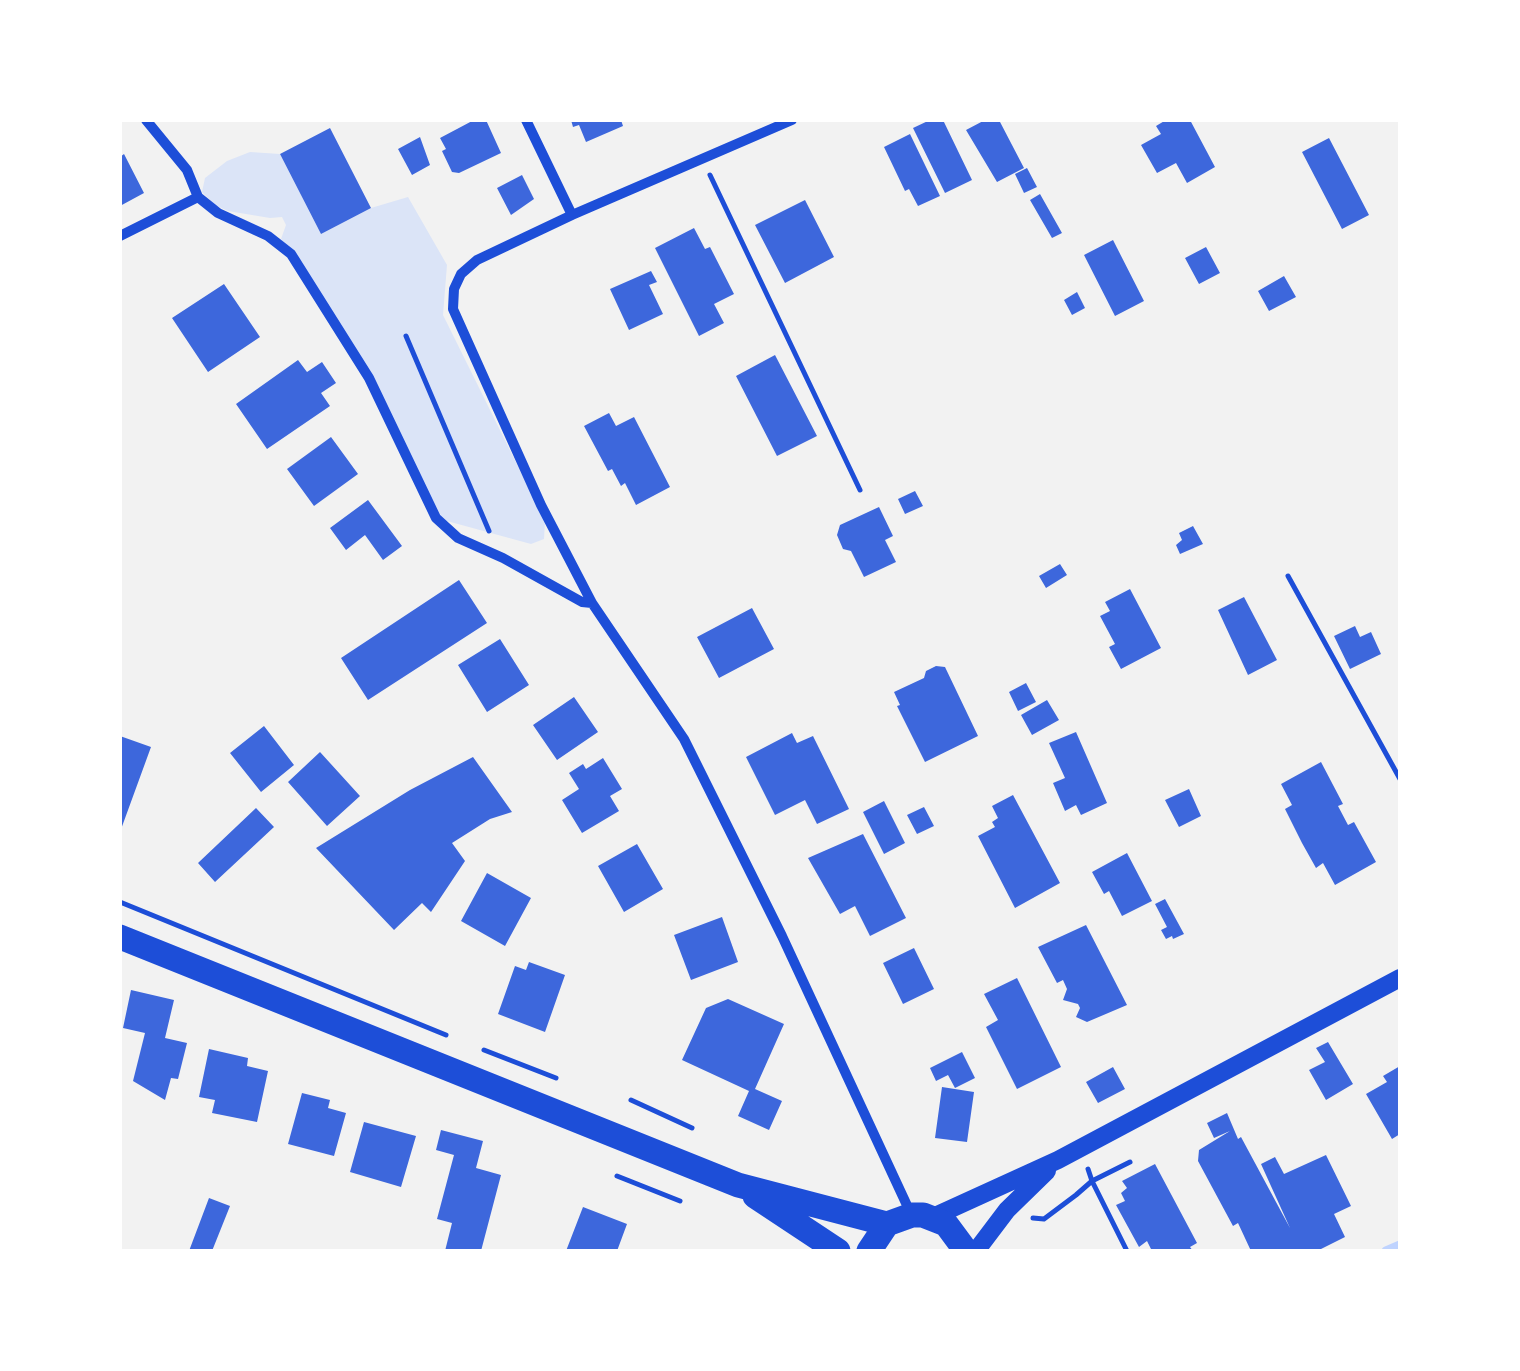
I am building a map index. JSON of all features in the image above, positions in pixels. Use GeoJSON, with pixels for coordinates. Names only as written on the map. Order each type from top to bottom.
{"type":"FeatureCollection","features":[{"type":"Feature","properties":{"kind":"main road"},"geometry":{"type":"LineString","coordinates":[[120,937],[738,1184],[886,1224],[923,1216],[956,1233],[966,1251]]}},
{"type":"Feature","properties":{"kind":"main road"},"geometry":{"type":"LineString","coordinates":[[738,1184],[838,1251]]}},
{"type":"Feature","properties":{"kind":"main road"},"geometry":{"type":"LineString","coordinates":[[869,1251],[886,1224]]}},
{"type":"Feature","properties":{"kind":"street"},"geometry":{"type":"LineString","coordinates":[[146,120],[180,159],[198,197],[218,212],[268,236],[291,254],[369,378],[436,518],[458,538],[582,602],[592,603]]}},
{"type":"Feature","properties":{"kind":"street"},"geometry":{"type":"LineString","coordinates":[[526,120],[572,214]]}},
{"type":"Feature","properties":{"kind":"street"},"geometry":{"type":"LineString","coordinates":[[792,120],[572,214],[477,260],[461,274],[454,289],[454,309],[541,506],[592,603],[684,739],[923,1216],[1058,1160],[1400,978]]}},
{"type":"Feature","properties":{"kind":"street"},"geometry":{"type":"LineString","coordinates":[[120,236],[198,197]]}},
{"type":"Feature","properties":{"kind":"street"},"geometry":{"type":"LineString","coordinates":[[976,1251],[1007,1210],[1058,1160]]}},
{"type":"Feature","properties":{"kind":"path"},"geometry":{"type":"LineString","coordinates":[[702,159],[860,490]]}},
{"type":"Feature","properties":{"kind":"path"},"geometry":{"type":"LineString","coordinates":[[406,336],[484,523],[503,558]]}},
{"type":"Feature","properties":{"kind":"path"},"geometry":{"type":"LineString","coordinates":[[1288,576],[1400,780]]}},
{"type":"Feature","properties":{"kind":"path"},"geometry":{"type":"LineString","coordinates":[[120,902],[451,1038]]}},
{"type":"Feature","properties":{"kind":"path"},"geometry":{"type":"LineString","coordinates":[[470,1045],[556,1078]]}},
{"type":"Feature","properties":{"kind":"path"},"geometry":{"type":"LineString","coordinates":[[631,1100],[692,1128]]}},
{"type":"Feature","properties":{"kind":"path"},"geometry":{"type":"LineString","coordinates":[[1082,1147],[1092,1180],[1127,1251]]}},
{"type":"Feature","properties":{"kind":"path"},"geometry":{"type":"LineString","coordinates":[[1007,1210],[1044,1218],[1092,1180],[1130,1162]]}},
{"type":"Feature","properties":{"kind":"path"},"geometry":{"type":"LineString","coordinates":[[616,1176],[680,1201]]}},
{"type":"Feature","properties":{"kind":"shaded area"},"geometry":{"type":"Polygon","coordinates":[[[250,152],[280,154],[321,234],[371,208],[408,197],[447,265],[443,315],[545,521],[544,539],[531,544],[436,518],[369,378],[281,239],[286,225],[282,217],[228,211],[202,192],[205,178],[227,161],[250,152]]]}},
{"type":"Feature","properties":{"kind":"building"},"geometry":{"type":"Polygon","coordinates":[[[474,120],[486,120],[501,153],[459,173],[452,172],[440,138],[474,120]]]}},
{"type":"Feature","properties":{"kind":"building"},"geometry":{"type":"Polygon","coordinates":[[[571,120],[621,120],[623,126],[586,142],[579,125],[573,127],[571,120]]]}},
{"type":"Feature","properties":{"kind":"building"},"geometry":{"type":"Polygon","coordinates":[[[930,120],[943,120],[972,180],[945,193],[913,128],[930,120]]]}},
{"type":"Feature","properties":{"kind":"building"},"geometry":{"type":"Polygon","coordinates":[[[985,120],[999,120],[1024,168],[997,182],[966,130],[985,120]]]}},
{"type":"Feature","properties":{"kind":"building"},"geometry":{"type":"Polygon","coordinates":[[[1166,120],[1190,120],[1215,167],[1187,183],[1176,163],[1157,173],[1141,145],[1161,134],[1156,126],[1166,120]]]}},
{"type":"Feature","properties":{"kind":"building"},"geometry":{"type":"Polygon","coordinates":[[[330,128],[371,208],[321,234],[280,154],[330,128]]]}},
{"type":"Feature","properties":{"kind":"building"},"geometry":{"type":"Polygon","coordinates":[[[910,134],[940,196],[918,206],[909,189],[905,191],[884,147],[910,134]]]}},
{"type":"Feature","properties":{"kind":"building"},"geometry":{"type":"Polygon","coordinates":[[[420,137],[430,165],[412,175],[398,149],[420,137]]]}},
{"type":"Feature","properties":{"kind":"building"},"geometry":{"type":"Polygon","coordinates":[[[1329,138],[1369,215],[1342,229],[1302,152],[1329,138]]]}},
{"type":"Feature","properties":{"kind":"building"},"geometry":{"type":"Polygon","coordinates":[[[124,154],[144,193],[120,206],[120,157],[124,154]]]}},
{"type":"Feature","properties":{"kind":"building"},"geometry":{"type":"Polygon","coordinates":[[[1027,168],[1037,187],[1024,193],[1015,174],[1027,168]]]}},
{"type":"Feature","properties":{"kind":"building"},"geometry":{"type":"Polygon","coordinates":[[[522,175],[534,199],[511,215],[497,188],[522,175]]]}},
{"type":"Feature","properties":{"kind":"building"},"geometry":{"type":"Polygon","coordinates":[[[1040,194],[1062,233],[1052,238],[1030,200],[1040,194]]]}},
{"type":"Feature","properties":{"kind":"building"},"geometry":{"type":"Polygon","coordinates":[[[805,200],[834,257],[785,283],[755,225],[805,200]]]}},
{"type":"Feature","properties":{"kind":"building"},"geometry":{"type":"Polygon","coordinates":[[[694,228],[705,249],[710,247],[734,294],[714,304],[724,323],[699,336],[655,248],[694,228]]]}},
{"type":"Feature","properties":{"kind":"building"},"geometry":{"type":"Polygon","coordinates":[[[1113,240],[1144,301],[1115,316],[1084,255],[1113,240]]]}},
{"type":"Feature","properties":{"kind":"building"},"geometry":{"type":"Polygon","coordinates":[[[1206,247],[1220,273],[1199,284],[1185,258],[1206,247]]]}},
{"type":"Feature","properties":{"kind":"building"},"geometry":{"type":"Polygon","coordinates":[[[651,271],[657,282],[649,285],[663,314],[629,330],[610,289],[651,271]]]}},
{"type":"Feature","properties":{"kind":"building"},"geometry":{"type":"Polygon","coordinates":[[[1284,276],[1296,297],[1269,311],[1258,291],[1284,276]]]}},
{"type":"Feature","properties":{"kind":"building"},"geometry":{"type":"Polygon","coordinates":[[[224,284],[260,337],[208,372],[172,318],[224,284]]]}},
{"type":"Feature","properties":{"kind":"building"},"geometry":{"type":"Polygon","coordinates":[[[1077,292],[1085,308],[1072,315],[1064,300],[1077,292]]]}},
{"type":"Feature","properties":{"kind":"building"},"geometry":{"type":"Polygon","coordinates":[[[775,355],[817,436],[777,456],[736,376],[775,355]]]}},
{"type":"Feature","properties":{"kind":"building"},"geometry":{"type":"Polygon","coordinates":[[[298,360],[307,372],[322,362],[336,383],[321,393],[330,406],[267,449],[236,404],[298,360]]]}},
{"type":"Feature","properties":{"kind":"building"},"geometry":{"type":"Polygon","coordinates":[[[609,413],[616,426],[634,417],[670,487],[636,505],[625,483],[621,486],[612,469],[608,471],[584,426],[609,413]]]}},
{"type":"Feature","properties":{"kind":"building"},"geometry":{"type":"Polygon","coordinates":[[[331,437],[358,474],[314,506],[287,469],[331,437]]]}},
{"type":"Feature","properties":{"kind":"building"},"geometry":{"type":"Polygon","coordinates":[[[915,491],[923,506],[905,514],[898,499],[915,491]]]}},
{"type":"Feature","properties":{"kind":"building"},"geometry":{"type":"Polygon","coordinates":[[[368,500],[402,546],[383,560],[365,535],[346,550],[330,528],[368,500]]]}},
{"type":"Feature","properties":{"kind":"building"},"geometry":{"type":"Polygon","coordinates":[[[879,507],[893,536],[885,540],[896,562],[864,577],[851,551],[843,549],[837,535],[840,525],[879,507]]]}},
{"type":"Feature","properties":{"kind":"building"},"geometry":{"type":"Polygon","coordinates":[[[1193,526],[1203,544],[1180,554],[1176,545],[1182,540],[1179,533],[1193,526]]]}},
{"type":"Feature","properties":{"kind":"building"},"geometry":{"type":"Polygon","coordinates":[[[1060,564],[1067,575],[1046,588],[1039,576],[1060,564]]]}},
{"type":"Feature","properties":{"kind":"building"},"geometry":{"type":"Polygon","coordinates":[[[459,580],[487,623],[368,700],[341,658],[459,580]]]}},
{"type":"Feature","properties":{"kind":"building"},"geometry":{"type":"Polygon","coordinates":[[[1130,589],[1161,648],[1121,669],[1109,647],[1115,644],[1100,616],[1110,611],[1105,602],[1130,589]]]}},
{"type":"Feature","properties":{"kind":"building"},"geometry":{"type":"Polygon","coordinates":[[[1244,597],[1277,660],[1248,675],[1218,610],[1244,597]]]}},
{"type":"Feature","properties":{"kind":"building"},"geometry":{"type":"Polygon","coordinates":[[[752,608],[774,649],[719,678],[697,637],[752,608]]]}},
{"type":"Feature","properties":{"kind":"building"},"geometry":{"type":"Polygon","coordinates":[[[1355,626],[1360,637],[1371,632],[1381,654],[1350,669],[1334,636],[1355,626]]]}},
{"type":"Feature","properties":{"kind":"building"},"geometry":{"type":"Polygon","coordinates":[[[500,639],[529,685],[487,712],[458,665],[500,639]]]}},
{"type":"Feature","properties":{"kind":"building"},"geometry":{"type":"Polygon","coordinates":[[[945,667],[978,736],[925,762],[894,692],[924,678],[926,671],[945,667]]]}},
{"type":"Feature","properties":{"kind":"building"},"geometry":{"type":"Polygon","coordinates":[[[1026,683],[1036,702],[1018,711],[1009,692],[1026,683]]]}},
{"type":"Feature","properties":{"kind":"building"},"geometry":{"type":"Polygon","coordinates":[[[574,697],[598,732],[557,760],[533,725],[574,697]]]}},
{"type":"Feature","properties":{"kind":"building"},"geometry":{"type":"Polygon","coordinates":[[[1047,700],[1059,720],[1032,735],[1021,715],[1047,700]]]}},
{"type":"Feature","properties":{"kind":"building"},"geometry":{"type":"Polygon","coordinates":[[[264,726],[294,765],[261,792],[230,753],[264,726]]]}},
{"type":"Feature","properties":{"kind":"building"},"geometry":{"type":"Polygon","coordinates":[[[1076,732],[1107,803],[1081,815],[1076,805],[1065,811],[1053,783],[1065,778],[1049,743],[1076,732]]]}},
{"type":"Feature","properties":{"kind":"building"},"geometry":{"type":"Polygon","coordinates":[[[792,733],[797,743],[813,736],[849,809],[817,824],[805,800],[775,815],[746,757],[792,733]]]}},
{"type":"Feature","properties":{"kind":"building"},"geometry":{"type":"Polygon","coordinates":[[[120,736],[151,747],[120,832],[120,736]]]}},
{"type":"Feature","properties":{"kind":"building"},"geometry":{"type":"Polygon","coordinates":[[[320,752],[360,796],[327,826],[288,782],[320,752]]]}},
{"type":"Feature","properties":{"kind":"building"},"geometry":{"type":"Polygon","coordinates":[[[473,757],[512,812],[490,819],[452,843],[465,861],[431,912],[422,903],[394,930],[316,848],[410,790],[473,757]]]}},
{"type":"Feature","properties":{"kind":"building"},"geometry":{"type":"Polygon","coordinates":[[[603,758],[622,789],[610,796],[619,811],[582,833],[562,800],[579,789],[569,773],[583,764],[586,769],[603,758]]]}},
{"type":"Feature","properties":{"kind":"building"},"geometry":{"type":"Polygon","coordinates":[[[1321,762],[1343,804],[1338,806],[1348,825],[1354,822],[1376,862],[1335,885],[1323,863],[1316,868],[1302,843],[1285,809],[1292,805],[1281,784],[1321,762]]]}},
{"type":"Feature","properties":{"kind":"building"},"geometry":{"type":"Polygon","coordinates":[[[1189,789],[1201,816],[1179,827],[1165,800],[1189,789]]]}},
{"type":"Feature","properties":{"kind":"building"},"geometry":{"type":"Polygon","coordinates":[[[1013,795],[1060,883],[1015,908],[978,836],[995,827],[992,822],[998,818],[992,806],[1013,795]]]}},
{"type":"Feature","properties":{"kind":"building"},"geometry":{"type":"Polygon","coordinates":[[[884,801],[905,843],[884,854],[863,812],[884,801]]]}},
{"type":"Feature","properties":{"kind":"building"},"geometry":{"type":"Polygon","coordinates":[[[924,807],[934,826],[917,834],[907,815],[924,807]]]}},
{"type":"Feature","properties":{"kind":"building"},"geometry":{"type":"Polygon","coordinates":[[[256,808],[274,827],[215,882],[198,863],[256,808]]]}},
{"type":"Feature","properties":{"kind":"building"},"geometry":{"type":"Polygon","coordinates":[[[863,834],[906,918],[870,936],[855,906],[840,914],[808,858],[863,834]]]}},
{"type":"Feature","properties":{"kind":"building"},"geometry":{"type":"Polygon","coordinates":[[[637,844],[663,889],[624,912],[598,866],[637,844]]]}},
{"type":"Feature","properties":{"kind":"building"},"geometry":{"type":"Polygon","coordinates":[[[1127,853],[1152,901],[1122,916],[1109,891],[1104,894],[1092,872],[1127,853]]]}},
{"type":"Feature","properties":{"kind":"building"},"geometry":{"type":"Polygon","coordinates":[[[487,873],[531,898],[505,946],[461,921],[487,873]]]}},
{"type":"Feature","properties":{"kind":"building"},"geometry":{"type":"Polygon","coordinates":[[[1165,899],[1184,934],[1173,939],[1166,939],[1161,930],[1167,927],[1155,904],[1165,899]]]}},
{"type":"Feature","properties":{"kind":"building"},"geometry":{"type":"Polygon","coordinates":[[[722,917],[738,962],[691,980],[674,935],[722,917]]]}},
{"type":"Feature","properties":{"kind":"building"},"geometry":{"type":"Polygon","coordinates":[[[1086,925],[1127,1005],[1087,1022],[1076,1017],[1078,1004],[1063,1000],[1067,989],[1063,980],[1057,983],[1038,947],[1086,925]]]}},
{"type":"Feature","properties":{"kind":"building"},"geometry":{"type":"Polygon","coordinates":[[[914,948],[934,989],[903,1004],[883,963],[914,948]]]}},
{"type":"Feature","properties":{"kind":"building"},"geometry":{"type":"Polygon","coordinates":[[[529,962],[565,975],[545,1032],[498,1014],[515,966],[526,970],[529,962]]]}},
{"type":"Feature","properties":{"kind":"building"},"geometry":{"type":"Polygon","coordinates":[[[1017,978],[1061,1067],[1017,1089],[986,1027],[998,1020],[984,994],[1017,978]]]}},
{"type":"Feature","properties":{"kind":"building"},"geometry":{"type":"Polygon","coordinates":[[[131,990],[174,1000],[165,1038],[187,1043],[178,1079],[171,1078],[165,1100],[133,1081],[145,1033],[123,1028],[131,990]]]}},
{"type":"Feature","properties":{"kind":"building"},"geometry":{"type":"Polygon","coordinates":[[[728,999],[784,1024],[755,1089],[782,1101],[769,1130],[738,1116],[749,1091],[682,1060],[706,1008],[728,999]]]}},
{"type":"Feature","properties":{"kind":"building"},"geometry":{"type":"Polygon","coordinates":[[[1328,1042],[1353,1084],[1326,1100],[1309,1070],[1325,1062],[1316,1048],[1328,1042]]]}},
{"type":"Feature","properties":{"kind":"building"},"geometry":{"type":"Polygon","coordinates":[[[209,1049],[248,1058],[247,1066],[268,1071],[257,1122],[212,1113],[215,1100],[199,1097],[209,1049]]]}},
{"type":"Feature","properties":{"kind":"building"},"geometry":{"type":"Polygon","coordinates":[[[962,1052],[975,1078],[955,1088],[948,1075],[936,1081],[930,1068],[962,1052]]]}},
{"type":"Feature","properties":{"kind":"building"},"geometry":{"type":"Polygon","coordinates":[[[1400,1066],[1400,1134],[1392,1139],[1366,1094],[1387,1082],[1383,1076],[1400,1066]]]}},
{"type":"Feature","properties":{"kind":"building"},"geometry":{"type":"Polygon","coordinates":[[[1113,1067],[1125,1089],[1098,1103],[1086,1082],[1113,1067]]]}},
{"type":"Feature","properties":{"kind":"building"},"geometry":{"type":"Polygon","coordinates":[[[942,1087],[974,1092],[967,1142],[935,1138],[942,1087]]]}},
{"type":"Feature","properties":{"kind":"building"},"geometry":{"type":"Polygon","coordinates":[[[302,1093],[330,1100],[328,1108],[346,1113],[334,1156],[288,1144],[302,1093]]]}},
{"type":"Feature","properties":{"kind":"building"},"geometry":{"type":"Polygon","coordinates":[[[1227,1113],[1290,1228],[1261,1164],[1275,1157],[1284,1174],[1326,1155],[1351,1206],[1334,1214],[1345,1237],[1317,1251],[1251,1251],[1238,1223],[1233,1226],[1198,1161],[1199,1150],[1230,1131],[1214,1138],[1207,1123],[1227,1113]]]}},
{"type":"Feature","properties":{"kind":"building"},"geometry":{"type":"Polygon","coordinates":[[[364,1122],[416,1136],[401,1187],[350,1172],[364,1122]]]}},
{"type":"Feature","properties":{"kind":"building"},"geometry":{"type":"Polygon","coordinates":[[[441,1130],[483,1141],[476,1168],[501,1175],[481,1251],[445,1251],[452,1223],[437,1219],[454,1155],[436,1150],[441,1130]]]}},
{"type":"Feature","properties":{"kind":"building"},"geometry":{"type":"Polygon","coordinates":[[[1155,1164],[1197,1243],[1190,1247],[1193,1251],[1152,1251],[1147,1241],[1139,1247],[1116,1205],[1125,1201],[1121,1193],[1127,1188],[1122,1181],[1155,1164]]]}},
{"type":"Feature","properties":{"kind":"building"},"geometry":{"type":"Polygon","coordinates":[[[209,1198],[230,1206],[212,1251],[189,1251],[209,1198]]]}},
{"type":"Feature","properties":{"kind":"building"},"geometry":{"type":"Polygon","coordinates":[[[583,1207],[627,1224],[617,1251],[566,1251],[583,1207]]]}},
{"type":"Feature","properties":{"kind":"waterway"},"geometry":{"type":"LineString","coordinates":[[1386,1251],[1400,1245]]}}]}
